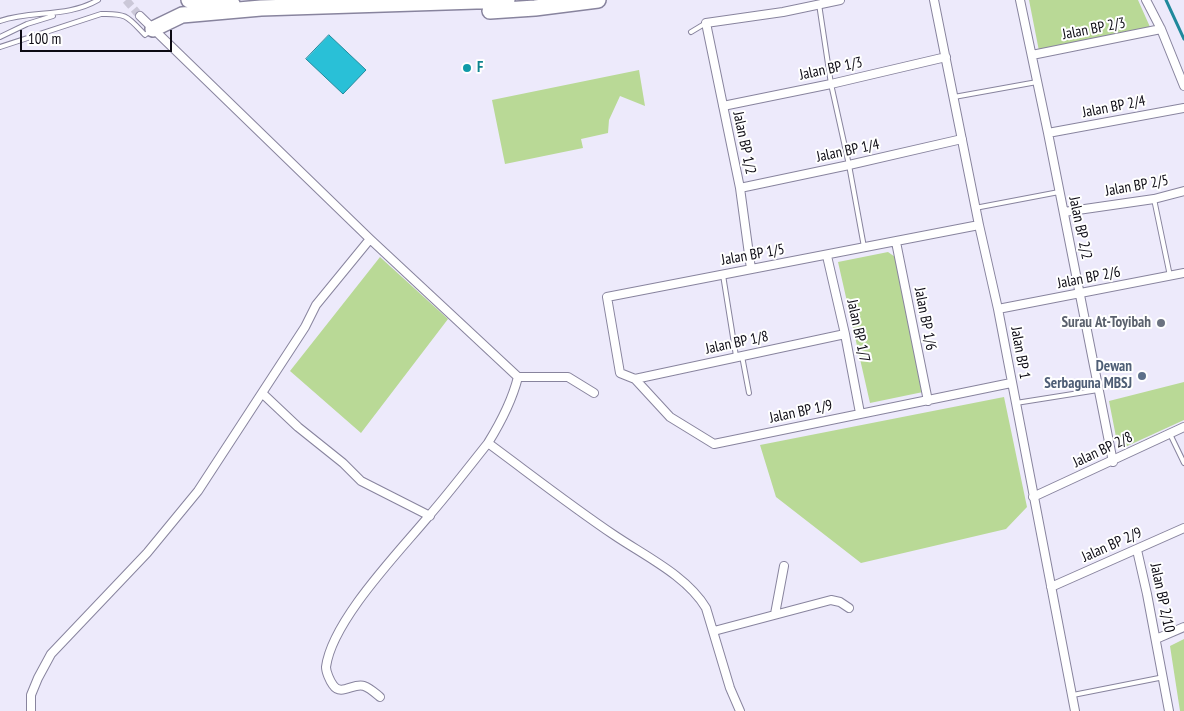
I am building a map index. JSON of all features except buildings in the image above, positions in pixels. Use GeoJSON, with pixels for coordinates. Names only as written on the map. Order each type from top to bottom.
{"type":"FeatureCollection","features":[{"type":"Feature","properties":{"kind":"highway"},"geometry":{"type":"LineString","coordinates":[[189,0],[260,8]]}},
{"type":"Feature","properties":{"kind":"highway"},"geometry":{"type":"LineString","coordinates":[[149,32],[182,15],[260,8],[507,0]]}},
{"type":"Feature","properties":{"kind":"highway"},"geometry":{"type":"LineString","coordinates":[[386,4],[443,11],[494,11],[598,0]]}},
{"type":"Feature","properties":{"kind":"street"},"geometry":{"type":"LineString","coordinates":[[706,23],[783,12],[840,0]]}},
{"type":"Feature","properties":{"kind":"street","name":"Jalan BP 1"},"geometry":{"type":"LineString","coordinates":[[934,0],[998,310],[1075,711]]}},
{"type":"Feature","properties":{"kind":"street","name":"Jalan BP 2/2"},"geometry":{"type":"LineString","coordinates":[[1020,0],[1113,462]]}},
{"type":"Feature","properties":{"kind":"street"},"geometry":{"type":"LineString","coordinates":[[1146,0],[1161,29],[1184,86]]}},
{"type":"Feature","properties":{"kind":"street"},"geometry":{"type":"LineString","coordinates":[[140,16],[149,32],[518,377],[568,377],[594,393]]}},
{"type":"Feature","properties":{"kind":"street","name":"Jalan BP 1/2"},"geometry":{"type":"LineString","coordinates":[[706,23],[740,188],[751,269]]}},
{"type":"Feature","properties":{"kind":"street","name":"Jalan BP 2/3"},"geometry":{"type":"LineString","coordinates":[[1032,55],[1161,29]]}},
{"type":"Feature","properties":{"kind":"street","name":"Jalan BP 1/3"},"geometry":{"type":"LineString","coordinates":[[722,106],[831,84],[946,57]]}},
{"type":"Feature","properties":{"kind":"street","name":"Jalan BP 2/4"},"geometry":{"type":"LineString","coordinates":[[1048,133],[1184,108]]}},
{"type":"Feature","properties":{"kind":"street","name":"Jalan BP 1/4"},"geometry":{"type":"LineString","coordinates":[[740,188],[962,139]]}},
{"type":"Feature","properties":{"kind":"street","name":"Jalan BP 2/5"},"geometry":{"type":"LineString","coordinates":[[1064,212],[1154,199],[1184,191]]}},
{"type":"Feature","properties":{"kind":"street","name":"Jalan BP 1/5"},"geometry":{"type":"LineString","coordinates":[[620,373],[607,297],[827,256],[979,225]]}},
{"type":"Feature","properties":{"kind":"street"},"geometry":{"type":"LineString","coordinates":[[32,711],[31,695],[51,654],[99,605],[169,528],[198,491],[305,327],[316,305],[370,239]]}},
{"type":"Feature","properties":{"kind":"street","name":"Jalan BP 1/6"},"geometry":{"type":"LineString","coordinates":[[896,242],[928,401]]}},
{"type":"Feature","properties":{"kind":"street","name":"Jalan BP 1/7"},"geometry":{"type":"LineString","coordinates":[[827,256],[845,334],[860,413]]}},
{"type":"Feature","properties":{"kind":"street","name":"Jalan BP 2/6"},"geometry":{"type":"LineString","coordinates":[[998,310],[1170,276],[1183,276]]}},
{"type":"Feature","properties":{"kind":"street","name":"Jalan BP 1/8"},"geometry":{"type":"LineString","coordinates":[[635,379],[845,334]]}},
{"type":"Feature","properties":{"kind":"street","name":"Jalan BP 1/9"},"geometry":{"type":"LineString","coordinates":[[620,373],[635,379],[670,417],[714,444],[1011,383]]}},
{"type":"Feature","properties":{"kind":"street"},"geometry":{"type":"LineString","coordinates":[[380,696],[364,686],[343,690],[333,686],[326,670],[330,652],[348,615],[488,443],[508,408],[518,377]]}},
{"type":"Feature","properties":{"kind":"street"},"geometry":{"type":"LineString","coordinates":[[262,393],[361,481],[430,516]]}},
{"type":"Feature","properties":{"kind":"street","name":"Jalan BP 2/8"},"geometry":{"type":"LineString","coordinates":[[1033,497],[1184,428]]}},
{"type":"Feature","properties":{"kind":"street"},"geometry":{"type":"LineString","coordinates":[[488,443],[613,534],[687,584],[699,596],[706,608],[714,630],[730,688],[740,711]]}},
{"type":"Feature","properties":{"kind":"street","name":"Jalan BP 2/9"},"geometry":{"type":"LineString","coordinates":[[1051,587],[1184,528]]}},
{"type":"Feature","properties":{"kind":"street","name":"Jalan BP 2/10"},"geometry":{"type":"LineString","coordinates":[[1137,550],[1164,677],[1169,711]]}},
{"type":"Feature","properties":{"kind":"street"},"geometry":{"type":"LineString","coordinates":[[775,614],[784,566]]}},
{"type":"Feature","properties":{"kind":"street"},"geometry":{"type":"LineString","coordinates":[[714,630],[831,600],[840,602],[849,608]]}},
{"type":"Feature","properties":{"kind":"street"},"geometry":{"type":"LineString","coordinates":[[1156,640],[1184,627]]}},
{"type":"Feature","properties":{"kind":"lane"},"geometry":{"type":"LineString","coordinates":[[0,21],[82,8],[98,0]]}},
{"type":"Feature","properties":{"kind":"lane"},"geometry":{"type":"LineString","coordinates":[[819,4],[831,84],[849,165],[864,248]]}},
{"type":"Feature","properties":{"kind":"lane"},"geometry":{"type":"LineString","coordinates":[[0,37],[27,24],[62,12]]}},
{"type":"Feature","properties":{"kind":"lane"},"geometry":{"type":"LineString","coordinates":[[0,47],[101,14],[127,16],[149,32]]}},
{"type":"Feature","properties":{"kind":"lane"},"geometry":{"type":"LineString","coordinates":[[691,32],[706,23]]}},
{"type":"Feature","properties":{"kind":"lane"},"geometry":{"type":"LineString","coordinates":[[954,97],[1037,82]]}},
{"type":"Feature","properties":{"kind":"lane"},"geometry":{"type":"LineString","coordinates":[[976,208],[1059,192]]}},
{"type":"Feature","properties":{"kind":"lane"},"geometry":{"type":"LineString","coordinates":[[1154,199],[1170,276]]}},
{"type":"Feature","properties":{"kind":"lane"},"geometry":{"type":"LineString","coordinates":[[723,275],[739,356],[749,393]]}},
{"type":"Feature","properties":{"kind":"lane"},"geometry":{"type":"LineString","coordinates":[[1015,403],[1098,390]]}},
{"type":"Feature","properties":{"kind":"lane"},"geometry":{"type":"LineString","coordinates":[[1170,434],[1184,463]]}},
{"type":"Feature","properties":{"kind":"lane"},"geometry":{"type":"LineString","coordinates":[[1072,695],[1164,677]]}},
{"type":"Feature","properties":{"kind":"green space"},"geometry":{"type":"Polygon","coordinates":[[[1029,0],[1138,0],[1150,27],[1039,51],[1029,0]]]}},
{"type":"Feature","properties":{"kind":"green space"},"geometry":{"type":"Polygon","coordinates":[[[639,70],[645,106],[620,96],[609,120],[608,133],[581,139],[583,148],[505,164],[492,100],[639,70]]]}},
{"type":"Feature","properties":{"kind":"green space"},"geometry":{"type":"Polygon","coordinates":[[[888,252],[898,259],[923,392],[870,403],[838,262],[888,252]]]}},
{"type":"Feature","properties":{"kind":"green space"},"geometry":{"type":"Polygon","coordinates":[[[380,257],[448,319],[361,433],[290,371],[380,257]]]}},
{"type":"Feature","properties":{"kind":"green space"},"geometry":{"type":"Polygon","coordinates":[[[1184,382],[1184,420],[1125,447],[1117,442],[1109,401],[1184,382]]]}},
{"type":"Feature","properties":{"kind":"green space"},"geometry":{"type":"Polygon","coordinates":[[[1004,397],[1027,507],[1006,529],[861,563],[776,497],[760,445],[1004,397]]]}},
{"type":"Feature","properties":{"kind":"green space"},"geometry":{"type":"Polygon","coordinates":[[[1184,639],[1184,711],[1180,711],[1170,646],[1184,639]]]}},
{"type":"Feature","properties":{"kind":"water"},"geometry":{"type":"Polygon","coordinates":[[[329,35],[366,70],[343,94],[306,59],[329,35]]]}},
{"type":"Feature","properties":{"kind":"waterway"},"geometry":{"type":"LineString","coordinates":[[1166,0],[1184,39]]}},
{"type":"Feature","properties":{"kind":"tunnel"},"geometry":{"type":"LineString","coordinates":[[126,0],[140,16]]}},
{"type":"Feature","properties":{"kind":"place","name":"F"},"geometry":{"type":"Point","coordinates":[467,68]}},
{"type":"Feature","properties":{"kind":"place","name":"Surau At-Toyibah"},"geometry":{"type":"Point","coordinates":[1161,323]}},
{"type":"Feature","properties":{"kind":"place","name":"Dewan Serbaguna MBSJ"},"geometry":{"type":"Point","coordinates":[1142,376]}}]}
